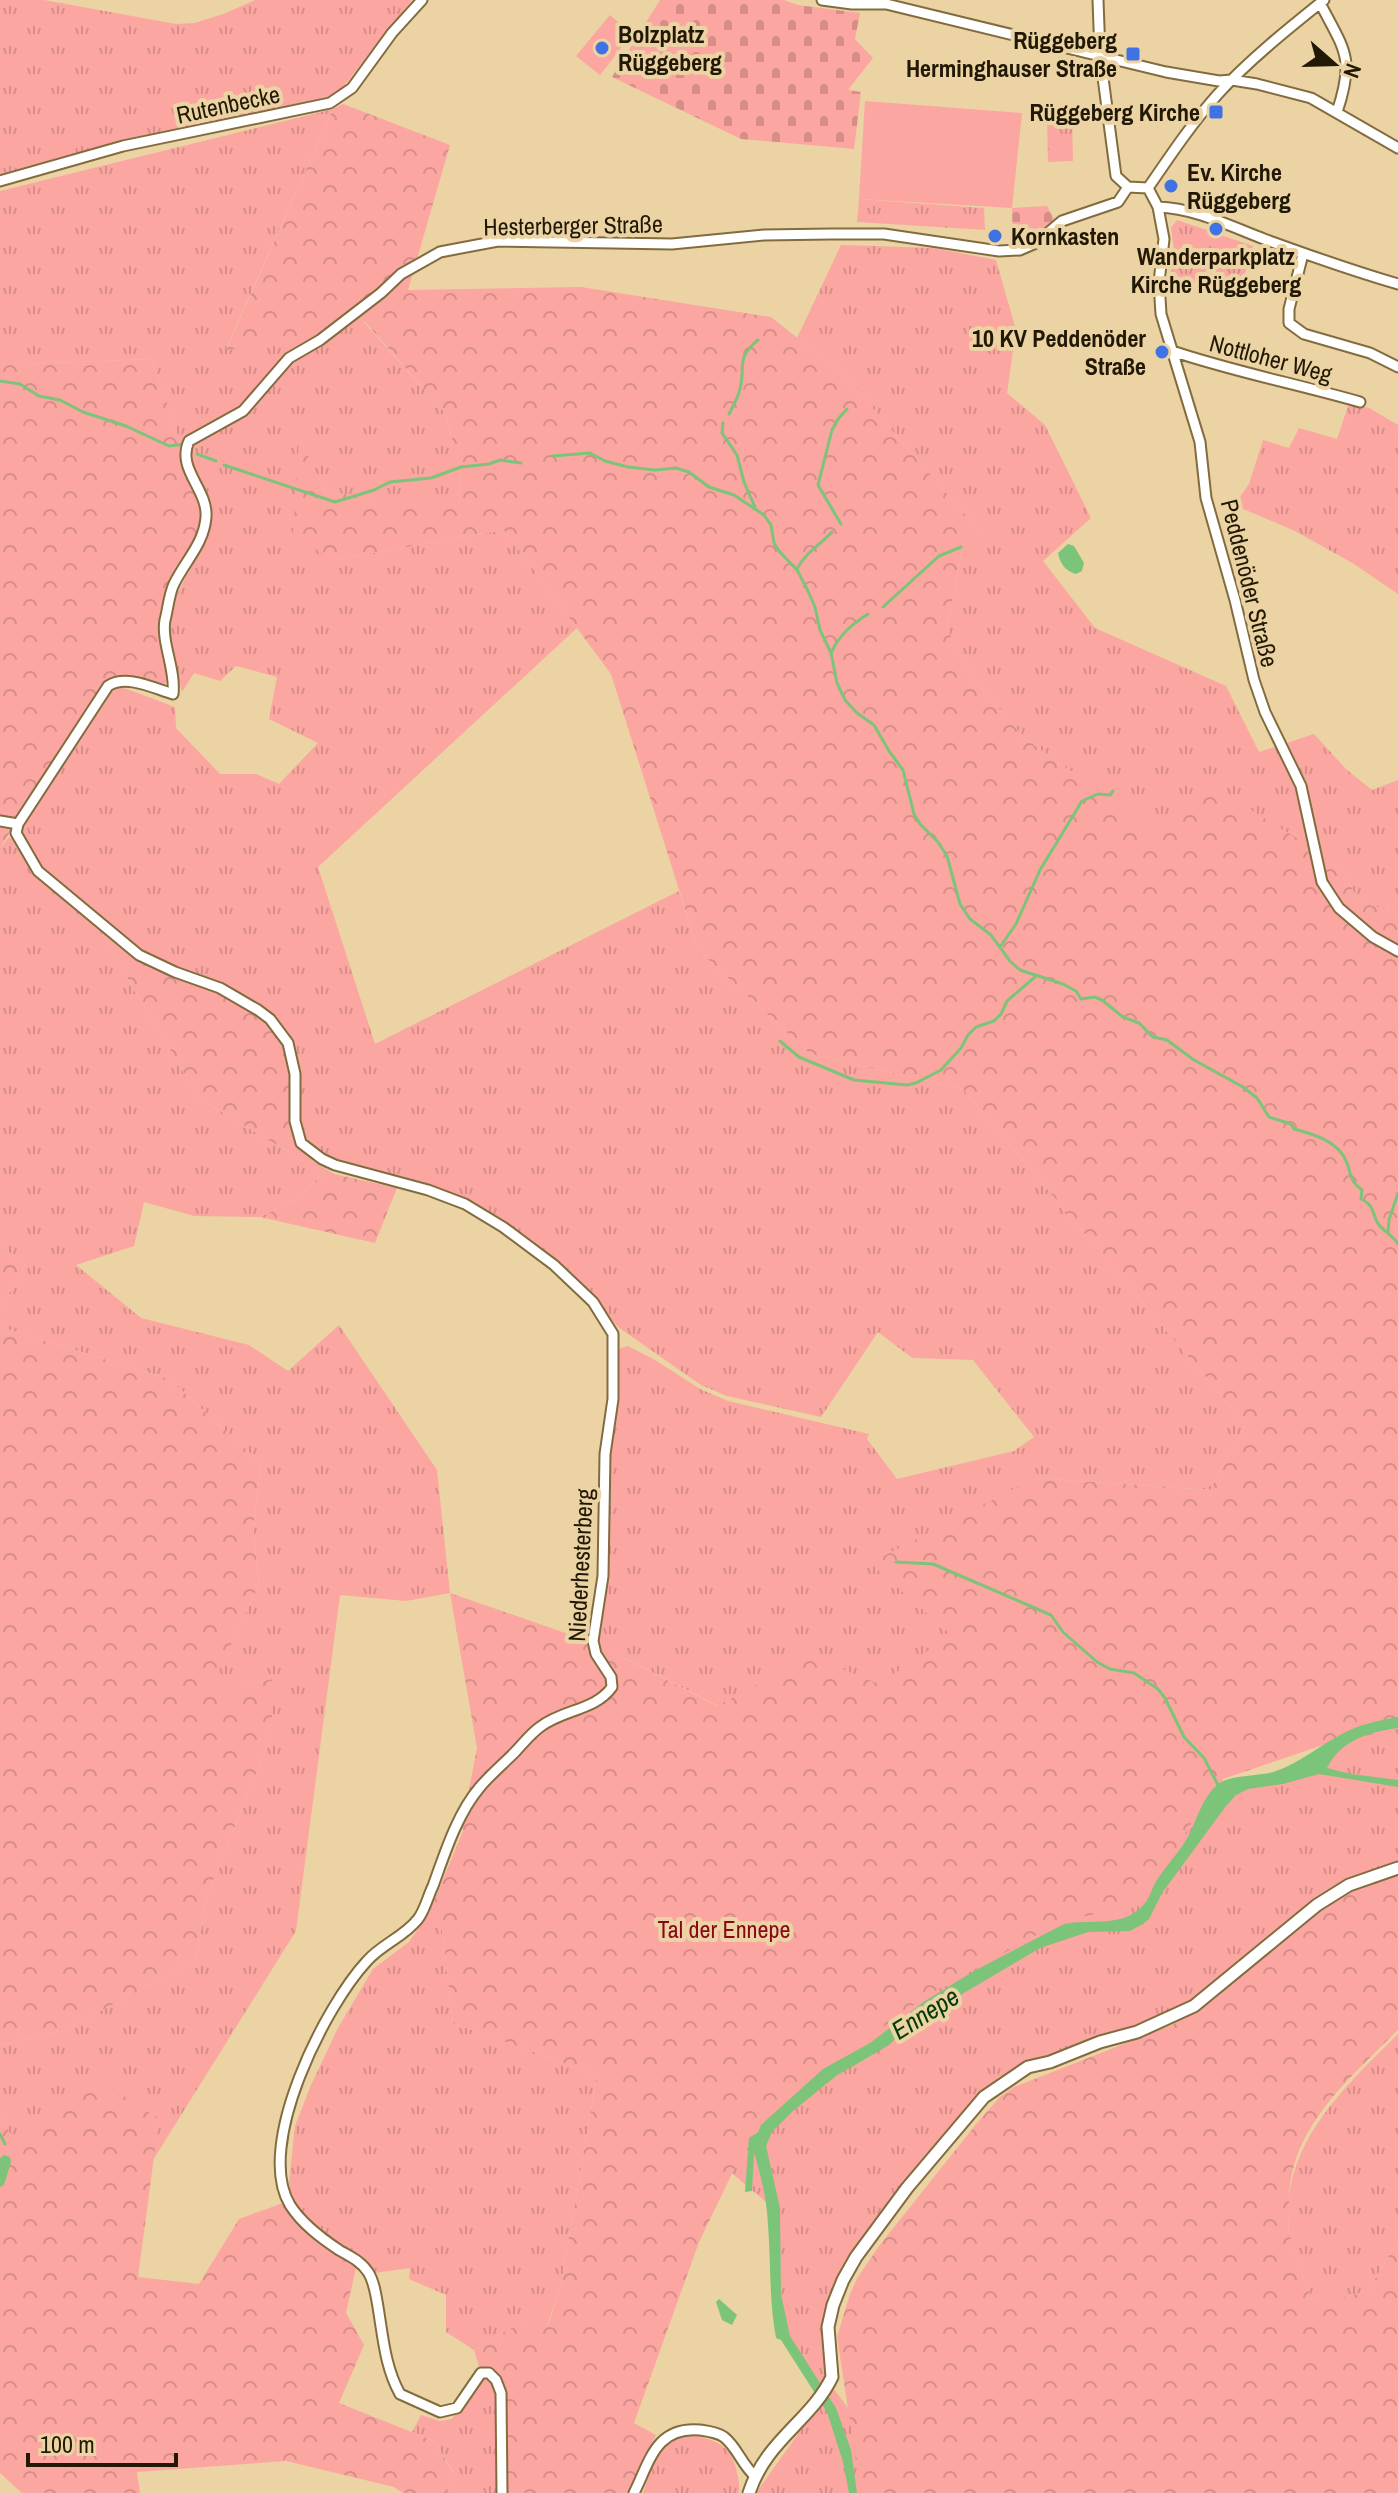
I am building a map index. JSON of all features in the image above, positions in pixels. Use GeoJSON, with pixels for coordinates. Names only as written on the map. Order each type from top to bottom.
{"type":"FeatureCollection","features":[{"type":"Feature","properties":{"kind":"street","name":"Rutenbecke"},"geometry":{"type":"LineString","coordinates":[[0,181],[123,146],[330,103],[352,88],[392,33],[422,0]]}},
{"type":"Feature","properties":{"kind":"street"},"geometry":{"type":"LineString","coordinates":[[822,0],[852,4],[885,2],[1166,72],[1257,84],[1311,98],[1398,148]]}},
{"type":"Feature","properties":{"kind":"street"},"geometry":{"type":"LineString","coordinates":[[1098,0],[1100,55],[1116,176],[1128,187],[1148,188],[1174,148],[1232,80],[1322,2],[1345,50],[1347,63],[1346,83],[1337,112]]}},
{"type":"Feature","properties":{"kind":"street","name":"Hesterberger Straße"},"geometry":{"type":"LineString","coordinates":[[18,824],[108,686],[117,680],[129,681],[173,694],[164,626],[173,586],[202,536],[206,518],[205,503],[187,468],[185,450],[189,441],[243,411],[289,358],[332,330],[401,274],[440,252],[498,241],[672,244],[764,235],[884,234],[999,251],[1020,250],[1036,243],[1062,221],[1118,202],[1128,187]]}},
{"type":"Feature","properties":{"kind":"street","name":"Peddenöder Straße"},"geometry":{"type":"LineString","coordinates":[[1148,188],[1158,207],[1164,239],[1159,282],[1161,314],[1200,442],[1206,498],[1254,680],[1265,712],[1301,786],[1322,882],[1339,908],[1373,937],[1398,951]]}},
{"type":"Feature","properties":{"kind":"street"},"geometry":{"type":"LineString","coordinates":[[1158,207],[1176,207],[1303,254],[1398,284]]}},
{"type":"Feature","properties":{"kind":"street"},"geometry":{"type":"LineString","coordinates":[[1303,254],[1289,309],[1289,323],[1304,334],[1370,353],[1398,367]]}},
{"type":"Feature","properties":{"kind":"street","name":"Nottloher Weg"},"geometry":{"type":"LineString","coordinates":[[1172,351],[1231,370],[1360,402]]}},
{"type":"Feature","properties":{"kind":"street"},"geometry":{"type":"LineString","coordinates":[[0,821],[18,824]]}},
{"type":"Feature","properties":{"kind":"street","name":"Niederhesterberg"},"geometry":{"type":"LineString","coordinates":[[18,824],[16,833],[38,871],[139,955],[220,988],[270,1019],[288,1043],[295,1074],[295,1121],[301,1143],[322,1159],[428,1190],[465,1204],[503,1227],[554,1265],[593,1302],[613,1334],[613,1399],[605,1454],[603,1576],[593,1641],[596,1654],[611,1677],[612,1687],[605,1697],[591,1705],[541,1726],[478,1789],[460,1819],[421,1916],[405,1934],[369,1958],[328,2019],[302,2070],[288,2112],[282,2150],[283,2191],[295,2212],[317,2234],[369,2272],[388,2368],[400,2394],[440,2412],[457,2408],[481,2373],[489,2373],[496,2380],[501,2393],[502,2493]]}},
{"type":"Feature","properties":{"kind":"street"},"geometry":{"type":"LineString","coordinates":[[749,2493],[769,2452],[827,2386],[832,2371],[828,2327],[843,2280],[856,2257],[907,2188],[984,2097],[1028,2067],[1137,2032],[1194,2006],[1310,1910],[1337,1892],[1398,1868]]}},
{"type":"Feature","properties":{"kind":"street"},"geometry":{"type":"LineString","coordinates":[[634,2493],[661,2441],[670,2433],[684,2430],[704,2431],[724,2437],[755,2476]]}},
{"type":"Feature","properties":{"kind":"green space"},"geometry":{"type":"Polygon","coordinates":[[[0,0],[44,0],[176,24],[195,23],[255,0],[412,0],[340,91],[329,97],[123,144],[0,177],[0,0]]]}},
{"type":"Feature","properties":{"kind":"green space"},"geometry":{"type":"Polygon","coordinates":[[[660,0],[784,0],[798,5],[860,13],[855,39],[873,58],[848,90],[861,92],[854,149],[741,139],[612,77],[660,0]]]}},
{"type":"Feature","properties":{"kind":"green space","name":"Bolzplatz Rüggeberg"},"geometry":{"type":"Polygon","coordinates":[[[610,15],[632,34],[600,75],[576,56],[610,15]]]}},
{"type":"Feature","properties":{"kind":"green space"},"geometry":{"type":"Polygon","coordinates":[[[865,101],[1022,113],[1012,208],[859,199],[865,101]]]}},
{"type":"Feature","properties":{"kind":"green space","name":"Tal der Ennepe"},"geometry":{"type":"Polygon","coordinates":[[[343,104],[450,145],[408,290],[581,287],[771,317],[844,375],[981,533],[963,546],[947,629],[974,679],[1024,738],[1152,828],[1206,782],[1340,865],[1359,902],[1398,913],[1398,1729],[1326,1744],[1223,1779],[1210,1790],[1181,1841],[1136,1906],[1076,1918],[1049,1928],[926,1996],[857,2046],[821,2065],[753,2130],[699,2242],[634,2423],[656,2435],[645,2456],[636,2493],[504,2493],[498,2380],[481,2373],[474,2350],[513,2327],[548,2325],[561,2284],[597,2075],[453,2023],[442,1930],[429,1913],[463,1831],[477,1748],[450,1593],[597,1644],[717,1706],[811,1656],[879,1684],[951,1635],[870,1563],[1035,1478],[1210,1490],[1246,1425],[963,1089],[810,1054],[698,950],[611,674],[504,530],[332,560],[293,534],[299,436],[325,492],[460,506],[459,464],[445,413],[365,322],[307,341],[226,350],[333,109],[343,104]]]}},
{"type":"Feature","properties":{"kind":"green space"},"geometry":{"type":"Polygon","coordinates":[[[333,109],[226,349],[307,341],[283,360],[242,409],[190,435],[183,451],[152,359],[0,365],[0,191],[333,109]]]}},
{"type":"Feature","properties":{"kind":"green space"},"geometry":{"type":"Polygon","coordinates":[[[1047,114],[1072,114],[1073,161],[1048,162],[1047,114]]]}},
{"type":"Feature","properties":{"kind":"green space"},"geometry":{"type":"Polygon","coordinates":[[[859,199],[984,208],[985,230],[857,222],[859,199]]]}},
{"type":"Feature","properties":{"kind":"green space"},"geometry":{"type":"Polygon","coordinates":[[[1047,206],[1055,221],[1038,234],[1013,245],[1012,208],[1047,206]]]}},
{"type":"Feature","properties":{"kind":"green space"},"geometry":{"type":"Polygon","coordinates":[[[1177,220],[1253,246],[1239,295],[1170,276],[1174,250],[1171,228],[1177,220]]]}},
{"type":"Feature","properties":{"kind":"green space"},"geometry":{"type":"Polygon","coordinates":[[[841,245],[934,248],[996,260],[1016,330],[1007,393],[1045,425],[1091,518],[1043,561],[1095,628],[1226,686],[1259,752],[1314,734],[1347,770],[1372,790],[1398,780],[1398,913],[1359,902],[1340,865],[1152,829],[1024,738],[974,679],[947,629],[963,546],[980,532],[844,375],[797,338],[841,245]]]}},
{"type":"Feature","properties":{"kind":"green space","name":"Tal der Ennepe"},"geometry":{"type":"Polygon","coordinates":[[[364,322],[445,413],[459,464],[460,507],[325,492],[299,437],[332,560],[504,530],[577,628],[318,867],[375,1044],[679,891],[698,950],[810,1054],[963,1089],[1246,1425],[1210,1490],[1035,1478],[1222,1730],[1223,1788],[1261,1782],[1348,1736],[1398,1721],[1398,1861],[1196,2000],[1145,2023],[1103,2037],[1051,2064],[1040,2058],[999,2077],[916,2170],[838,2285],[828,2381],[854,2416],[879,2493],[756,2493],[823,2399],[780,2329],[772,2207],[610,2071],[772,1678],[718,1706],[597,1644],[607,1456],[616,1400],[618,1349],[628,1346],[700,1389],[728,1401],[869,1434],[867,1439],[897,1479],[1014,1451],[1034,1437],[973,1360],[912,1358],[878,1332],[821,1417],[727,1396],[701,1385],[618,1327],[594,1299],[466,1200],[336,1161],[305,1140],[298,1120],[141,954],[41,871],[21,837],[21,824],[109,689],[124,688],[175,707],[176,728],[220,774],[256,774],[279,784],[318,743],[269,719],[277,677],[236,666],[220,681],[194,673],[182,692],[172,646],[171,619],[179,590],[200,549],[209,521],[208,497],[189,459],[194,443],[247,414],[290,362],[305,350],[364,322]]]}},
{"type":"Feature","properties":{"kind":"green space"},"geometry":{"type":"Polygon","coordinates":[[[152,359],[183,450],[184,469],[202,507],[199,536],[170,583],[160,626],[170,674],[165,684],[157,685],[129,677],[105,682],[0,848],[0,365],[152,359]]]}},
{"type":"Feature","properties":{"kind":"green space"},"geometry":{"type":"Polygon","coordinates":[[[1349,403],[1369,408],[1398,425],[1398,594],[1354,564],[1295,531],[1234,505],[1249,484],[1263,440],[1289,448],[1299,428],[1337,439],[1349,403]]]}},
{"type":"Feature","properties":{"kind":"green space"},"geometry":{"type":"Polygon","coordinates":[[[9,837],[15,841],[36,873],[98,926],[200,1099],[324,1173],[296,1200],[260,1217],[194,1216],[144,1202],[134,1246],[76,1265],[141,1318],[249,1345],[288,1371],[339,1325],[437,1470],[450,1593],[406,1601],[340,1595],[296,1931],[153,2160],[159,2119],[18,2146],[0,2118],[0,2045],[64,2030],[196,1961],[207,1896],[272,1733],[272,1679],[207,1694],[259,1585],[253,1528],[261,1463],[169,1379],[0,1327],[0,1310],[25,1265],[0,1245],[0,848],[9,837]]]}},
{"type":"Feature","properties":{"kind":"green space"},"geometry":{"type":"Polygon","coordinates":[[[98,926],[140,957],[219,990],[257,1011],[286,1043],[293,1077],[299,1145],[313,1161],[334,1174],[397,1188],[375,1243],[260,1217],[296,1200],[324,1173],[200,1099],[98,926]]]}},
{"type":"Feature","properties":{"kind":"green space"},"geometry":{"type":"Polygon","coordinates":[[[0,1245],[25,1265],[0,1310],[0,1245]]]}},
{"type":"Feature","properties":{"kind":"green space"},"geometry":{"type":"Polygon","coordinates":[[[0,1327],[169,1379],[261,1463],[253,1528],[259,1585],[208,1693],[272,1679],[272,1733],[207,1896],[196,1961],[64,2030],[0,2045],[0,1327]]]}},
{"type":"Feature","properties":{"kind":"green space"},"geometry":{"type":"Polygon","coordinates":[[[1398,1872],[1398,2030],[1342,2087],[1310,2129],[1291,2177],[1288,2223],[1314,2305],[1368,2291],[1398,2240],[1398,2493],[861,2493],[837,2337],[850,2294],[879,2246],[977,2123],[1000,2097],[1014,2087],[1172,2025],[1197,2010],[1328,1902],[1358,1885],[1398,1872]]]}},
{"type":"Feature","properties":{"kind":"green space"},"geometry":{"type":"Polygon","coordinates":[[[429,1913],[442,1930],[453,2023],[597,2075],[561,2284],[547,2326],[513,2327],[474,2350],[446,2332],[446,2295],[409,2279],[410,2268],[375,2273],[311,2227],[291,2201],[289,2183],[295,2126],[338,2028],[373,1969],[409,1942],[429,1913]]]}},
{"type":"Feature","properties":{"kind":"green space"},"geometry":{"type":"Polygon","coordinates":[[[1398,2034],[1398,2240],[1368,2291],[1314,2306],[1290,2238],[1289,2199],[1294,2171],[1305,2145],[1337,2098],[1398,2034]]]}},
{"type":"Feature","properties":{"kind":"green space"},"geometry":{"type":"Polygon","coordinates":[[[99,2080],[159,2119],[138,2277],[199,2284],[239,2219],[286,2202],[357,2263],[346,2313],[364,2345],[339,2403],[434,2441],[454,2474],[447,2493],[403,2493],[394,2487],[286,2461],[137,2472],[140,2493],[22,2493],[0,2473],[0,2118],[19,2146],[99,2080]]]}},
{"type":"Feature","properties":{"kind":"green space"},"geometry":{"type":"Polygon","coordinates":[[[488,2374],[500,2394],[501,2493],[447,2493],[454,2473],[434,2441],[412,2432],[421,2415],[440,2421],[452,2419],[476,2381],[488,2374]]]}},
{"type":"Feature","properties":{"kind":"green space"},"geometry":{"type":"Polygon","coordinates":[[[694,2435],[715,2442],[730,2454],[736,2468],[739,2493],[643,2493],[654,2459],[667,2441],[694,2435]]]}},
{"type":"Feature","properties":{"kind":"water"},"geometry":{"type":"Polygon","coordinates":[[[1068,544],[1074,546],[1084,563],[1082,571],[1076,574],[1066,569],[1059,557],[1058,553],[1068,544]]]}},
{"type":"Feature","properties":{"kind":"water","name":"Ennepe"},"geometry":{"type":"Polygon","coordinates":[[[1398,1717],[1398,1728],[1377,1732],[1348,1744],[1327,1768],[1398,1780],[1398,1787],[1319,1774],[1248,1789],[1236,1795],[1162,1893],[1149,1919],[1143,1924],[1130,1931],[1088,1932],[1040,1948],[947,2003],[904,2030],[889,2045],[836,2076],[772,2132],[766,2146],[780,2208],[781,2294],[790,2336],[836,2408],[851,2450],[857,2493],[849,2493],[827,2412],[781,2340],[776,2338],[766,2206],[754,2152],[752,2191],[745,2192],[749,2138],[823,2069],[870,2043],[925,2001],[974,1971],[1064,1924],[1116,1920],[1138,1910],[1186,1840],[1208,1795],[1222,1781],[1276,1771],[1354,1728],[1398,1717]]]}},
{"type":"Feature","properties":{"kind":"water"},"geometry":{"type":"Polygon","coordinates":[[[4,2155],[10,2157],[11,2162],[4,2185],[0,2187],[0,2158],[4,2155]]]}},
{"type":"Feature","properties":{"kind":"water"},"geometry":{"type":"Polygon","coordinates":[[[719,2299],[737,2315],[732,2325],[722,2320],[716,2302],[719,2299]]]}},
{"type":"Feature","properties":{"kind":"waterway"},"geometry":{"type":"LineString","coordinates":[[729,414],[740,389],[746,352],[758,340]]}},
{"type":"Feature","properties":{"kind":"waterway"},"geometry":{"type":"LineString","coordinates":[[0,381],[20,384],[39,396],[60,400],[169,446],[184,444]]}},
{"type":"Feature","properties":{"kind":"waterway"},"geometry":{"type":"LineString","coordinates":[[841,524],[818,485],[832,430],[847,409]]}},
{"type":"Feature","properties":{"kind":"waterway"},"geometry":{"type":"LineString","coordinates":[[723,423],[722,433],[737,455],[755,507]]}},
{"type":"Feature","properties":{"kind":"waterway"},"geometry":{"type":"LineString","coordinates":[[553,456],[590,453],[628,467],[655,470],[676,468],[689,472],[709,487],[734,495],[764,515],[771,525],[774,543],[797,570],[815,607],[845,700],[874,725],[903,770],[914,814],[947,856],[960,904],[970,919],[991,935],[1020,970],[1063,984],[1076,991],[1081,999],[1095,997],[1102,1000],[1123,1017],[1139,1023],[1153,1037],[1167,1040],[1194,1060],[1243,1087],[1257,1098],[1269,1117],[1332,1144],[1343,1155],[1353,1180],[1362,1190],[1361,1199],[1372,1208],[1379,1225],[1398,1244]]}},
{"type":"Feature","properties":{"kind":"waterway"},"geometry":{"type":"LineString","coordinates":[[197,454],[216,461]]}},
{"type":"Feature","properties":{"kind":"waterway"},"geometry":{"type":"LineString","coordinates":[[224,465],[335,502],[390,482],[431,478],[461,467],[500,460],[521,463]]}},
{"type":"Feature","properties":{"kind":"waterway"},"geometry":{"type":"LineString","coordinates":[[797,569],[832,532]]}},
{"type":"Feature","properties":{"kind":"waterway"},"geometry":{"type":"LineString","coordinates":[[883,607],[939,556],[961,547]]}},
{"type":"Feature","properties":{"kind":"waterway"},"geometry":{"type":"LineString","coordinates":[[831,653],[846,630],[868,614]]}},
{"type":"Feature","properties":{"kind":"waterway"},"geometry":{"type":"LineString","coordinates":[[1000,947],[1016,924],[1040,870],[1082,801],[1098,794],[1110,795],[1113,791]]}},
{"type":"Feature","properties":{"kind":"waterway"},"geometry":{"type":"LineString","coordinates":[[780,1041],[799,1057],[854,1080],[907,1085],[916,1083],[941,1070],[976,1027],[994,1021],[1007,1001],[1035,977]]}},
{"type":"Feature","properties":{"kind":"waterway"},"geometry":{"type":"LineString","coordinates":[[1388,1232],[1398,1193]]}},
{"type":"Feature","properties":{"kind":"waterway"},"geometry":{"type":"LineString","coordinates":[[896,1562],[933,1564],[1051,1615],[1063,1632],[1097,1662],[1110,1669],[1134,1673],[1158,1689],[1184,1737],[1204,1758],[1218,1785]]}},
{"type":"Feature","properties":{"kind":"waterway"},"geometry":{"type":"LineString","coordinates":[[0,2134],[5,2144]]}},
{"type":"Feature","properties":{"kind":"place","name":"Bolzplatz Rüggeberg"},"geometry":{"type":"Point","coordinates":[602,48]}},
{"type":"Feature","properties":{"kind":"place","name":"Rüggeberg Herminghauser Straße"},"geometry":{"type":"Point","coordinates":[1133,54]}},
{"type":"Feature","properties":{"kind":"place","name":"Rüggeberg Kirche"},"geometry":{"type":"Point","coordinates":[1216,112]}},
{"type":"Feature","properties":{"kind":"place","name":"Ev. Kirche Rüggeberg"},"geometry":{"type":"Point","coordinates":[1171,186]}},
{"type":"Feature","properties":{"kind":"place","name":"Wanderparkplatz Kirche Rüggeberg"},"geometry":{"type":"Point","coordinates":[1216,229]}},
{"type":"Feature","properties":{"kind":"place","name":"Kornkasten"},"geometry":{"type":"Point","coordinates":[995,236]}},
{"type":"Feature","properties":{"kind":"place","name":"10 KV Peddenöder Straße"},"geometry":{"type":"Point","coordinates":[1162,352]}}]}
